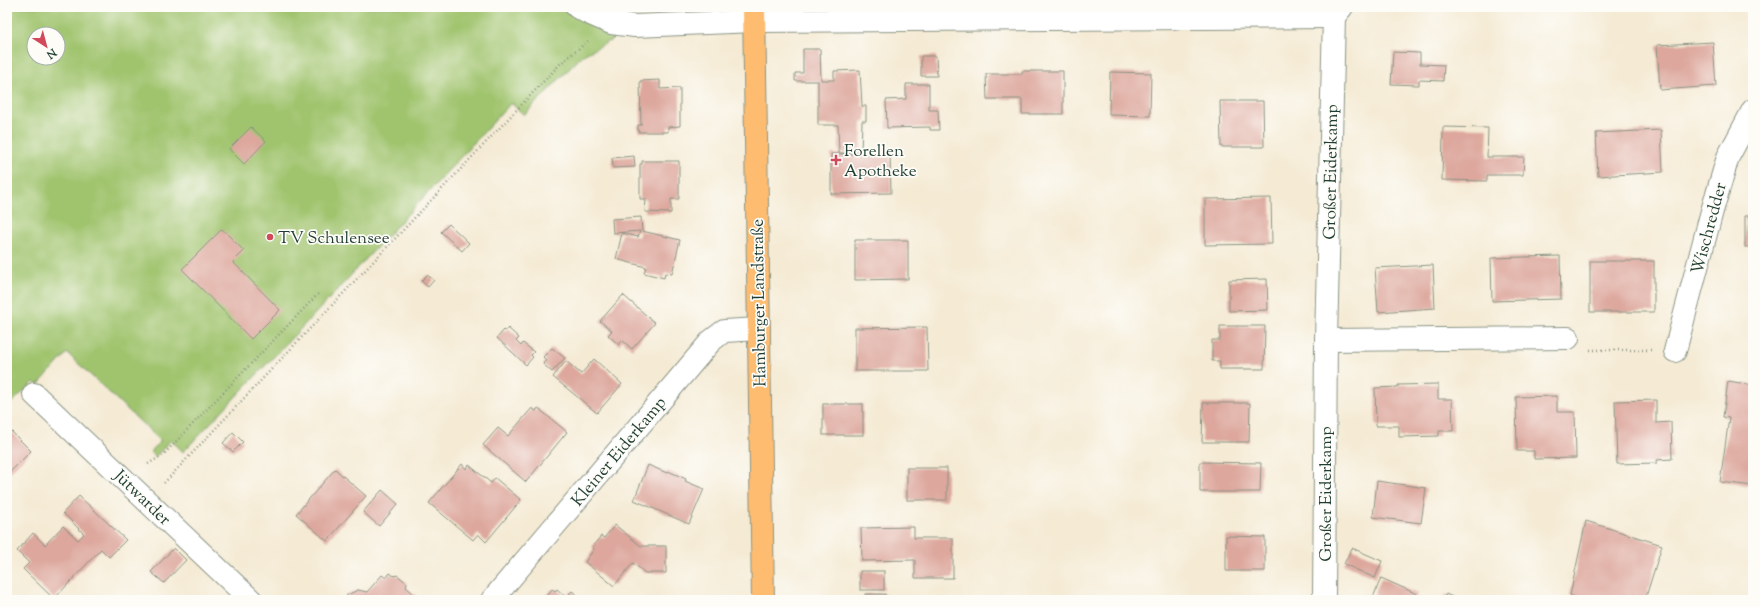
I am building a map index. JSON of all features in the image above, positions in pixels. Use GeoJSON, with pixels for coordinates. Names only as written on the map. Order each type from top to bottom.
{"type":"FeatureCollection","features":[{"type":"Feature","properties":{"kind":"main road","name":"Hamburger Landstraße"},"geometry":{"type":"LineString","coordinates":[[754,14],[763,600]]}},
{"type":"Feature","properties":{"kind":"street"},"geometry":{"type":"LineString","coordinates":[[577,7],[610,22],[635,26],[754,14],[1338,12]]}},
{"type":"Feature","properties":{"kind":"street","name":"Großer Eiderkamp"},"geometry":{"type":"LineString","coordinates":[[1324,600],[1326,340],[1338,12]]}},
{"type":"Feature","properties":{"kind":"street","name":"Wischredder"},"geometry":{"type":"LineString","coordinates":[[1675,351],[1712,211],[1728,157],[1753,110]]}},
{"type":"Feature","properties":{"kind":"street","name":"Kleiner Eiderkamp"},"geometry":{"type":"LineString","coordinates":[[492,600],[710,341],[724,331],[759,329]]}},
{"type":"Feature","properties":{"kind":"street"},"geometry":{"type":"LineString","coordinates":[[1326,340],[1568,338]]}},
{"type":"Feature","properties":{"kind":"street","name":"Jütwarder"},"geometry":{"type":"LineString","coordinates":[[34,394],[251,600]]}},
{"type":"Feature","properties":{"kind":"path"},"geometry":{"type":"LineString","coordinates":[[147,501],[560,64],[610,22]]}},
{"type":"Feature","properties":{"kind":"path"},"geometry":{"type":"LineString","coordinates":[[148,464],[163,455],[320,292]]}},
{"type":"Feature","properties":{"kind":"path"},"geometry":{"type":"LineString","coordinates":[[1568,338],[1579,350],[1675,351]]}},
{"type":"Feature","properties":{"kind":"green space"},"geometry":{"type":"Polygon","coordinates":[[[7,7],[577,7],[611,23],[612,40],[583,55],[524,115],[511,103],[328,300],[183,452],[171,440],[155,457],[150,452],[161,441],[67,353],[38,385],[34,382],[7,407],[7,7]]]}},
{"type":"Feature","properties":{"kind":"building"},"geometry":{"type":"Polygon","coordinates":[[[1713,42],[1716,86],[1660,90],[1657,45],[1713,42]]]}},
{"type":"Feature","properties":{"kind":"building"},"geometry":{"type":"Polygon","coordinates":[[[803,49],[820,49],[821,80],[834,80],[834,71],[860,70],[862,106],[866,106],[866,121],[862,121],[861,153],[839,153],[838,125],[818,125],[818,81],[795,81],[795,73],[803,73],[803,49]]]}},
{"type":"Feature","properties":{"kind":"building"},"geometry":{"type":"Polygon","coordinates":[[[1393,52],[1420,53],[1420,64],[1444,65],[1443,81],[1419,80],[1419,85],[1391,84],[1393,52]]]}},
{"type":"Feature","properties":{"kind":"building"},"geometry":{"type":"Polygon","coordinates":[[[921,56],[936,56],[937,76],[921,76],[921,56]]]}},
{"type":"Feature","properties":{"kind":"building"},"geometry":{"type":"Polygon","coordinates":[[[1022,71],[1063,71],[1063,114],[1022,114],[1022,99],[987,99],[986,74],[1022,74],[1022,71]]]}},
{"type":"Feature","properties":{"kind":"building"},"geometry":{"type":"Polygon","coordinates":[[[1110,72],[1151,73],[1150,116],[1109,115],[1110,72]]]}},
{"type":"Feature","properties":{"kind":"building"},"geometry":{"type":"Polygon","coordinates":[[[660,80],[660,89],[680,88],[680,126],[668,127],[668,132],[638,132],[638,125],[641,125],[640,81],[660,80]]]}},
{"type":"Feature","properties":{"kind":"building"},"geometry":{"type":"Polygon","coordinates":[[[906,84],[929,84],[929,110],[938,110],[939,130],[930,130],[930,127],[887,128],[886,100],[906,99],[906,84]]]}},
{"type":"Feature","properties":{"kind":"building"},"geometry":{"type":"Polygon","coordinates":[[[1220,101],[1263,101],[1264,147],[1221,147],[1220,101]]]}},
{"type":"Feature","properties":{"kind":"building"},"geometry":{"type":"Polygon","coordinates":[[[251,127],[266,141],[244,164],[229,149],[251,127]]]}},
{"type":"Feature","properties":{"kind":"building"},"geometry":{"type":"Polygon","coordinates":[[[1443,127],[1488,128],[1487,157],[1524,157],[1523,175],[1487,175],[1487,181],[1442,180],[1443,127]]]}},
{"type":"Feature","properties":{"kind":"building"},"geometry":{"type":"Polygon","coordinates":[[[1661,130],[1663,172],[1598,176],[1596,133],[1661,130]]]}},
{"type":"Feature","properties":{"kind":"building"},"geometry":{"type":"Polygon","coordinates":[[[831,154],[890,154],[891,193],[831,194],[831,154]]]}},
{"type":"Feature","properties":{"kind":"building"},"geometry":{"type":"Polygon","coordinates":[[[634,156],[635,167],[613,168],[612,158],[634,156]]]}},
{"type":"Feature","properties":{"kind":"building"},"geometry":{"type":"Polygon","coordinates":[[[642,161],[679,161],[679,199],[671,199],[671,213],[645,212],[646,199],[640,199],[640,164],[642,164],[642,161]]]}},
{"type":"Feature","properties":{"kind":"building"},"geometry":{"type":"Polygon","coordinates":[[[1271,198],[1272,244],[1205,245],[1205,199],[1271,198]]]}},
{"type":"Feature","properties":{"kind":"building"},"geometry":{"type":"Polygon","coordinates":[[[1745,216],[1753,216],[1753,247],[1745,247],[1745,216]]]}},
{"type":"Feature","properties":{"kind":"building"},"geometry":{"type":"Polygon","coordinates":[[[641,217],[642,231],[680,240],[672,274],[665,273],[664,278],[644,273],[646,267],[616,259],[622,233],[638,237],[640,231],[613,233],[612,219],[641,217]]]}},
{"type":"Feature","properties":{"kind":"building"},"geometry":{"type":"Polygon","coordinates":[[[449,224],[469,243],[462,251],[441,232],[449,224]]]}},
{"type":"Feature","properties":{"kind":"building"},"geometry":{"type":"Polygon","coordinates":[[[222,229],[244,251],[233,262],[280,310],[251,339],[182,269],[222,229]]]}},
{"type":"Feature","properties":{"kind":"building"},"geometry":{"type":"Polygon","coordinates":[[[855,240],[908,240],[908,279],[855,280],[855,240]]]}},
{"type":"Feature","properties":{"kind":"building"},"geometry":{"type":"Polygon","coordinates":[[[1560,256],[1561,299],[1492,301],[1491,258],[1560,256]]]}},
{"type":"Feature","properties":{"kind":"building"},"geometry":{"type":"Polygon","coordinates":[[[1590,261],[1654,261],[1654,312],[1590,312],[1590,261]]]}},
{"type":"Feature","properties":{"kind":"building"},"geometry":{"type":"Polygon","coordinates":[[[1433,265],[1435,308],[1378,312],[1375,268],[1433,265]]]}},
{"type":"Feature","properties":{"kind":"building"},"geometry":{"type":"Polygon","coordinates":[[[427,275],[434,280],[428,287],[421,281],[427,275]]]}},
{"type":"Feature","properties":{"kind":"building"},"geometry":{"type":"Polygon","coordinates":[[[1267,279],[1268,310],[1229,311],[1229,280],[1267,279]]]}},
{"type":"Feature","properties":{"kind":"building"},"geometry":{"type":"Polygon","coordinates":[[[623,295],[655,323],[632,349],[622,340],[619,345],[608,335],[612,331],[600,321],[623,295]]]}},
{"type":"Feature","properties":{"kind":"building"},"geometry":{"type":"Polygon","coordinates":[[[1220,326],[1265,326],[1264,369],[1220,369],[1220,361],[1212,361],[1212,340],[1220,340],[1220,326]]]}},
{"type":"Feature","properties":{"kind":"building"},"geometry":{"type":"Polygon","coordinates":[[[927,327],[928,371],[855,371],[855,328],[927,327]]]}},
{"type":"Feature","properties":{"kind":"building"},"geometry":{"type":"Polygon","coordinates":[[[508,328],[519,338],[516,341],[521,346],[523,343],[534,352],[531,355],[533,357],[526,365],[497,338],[504,330],[505,331],[508,328]]]}},
{"type":"Feature","properties":{"kind":"building"},"geometry":{"type":"Polygon","coordinates":[[[552,348],[565,358],[552,372],[543,364],[546,360],[543,357],[552,348]]]}},
{"type":"Feature","properties":{"kind":"building"},"geometry":{"type":"Polygon","coordinates":[[[594,359],[622,384],[597,413],[553,377],[566,361],[581,374],[594,359]]]}},
{"type":"Feature","properties":{"kind":"building"},"geometry":{"type":"Polygon","coordinates":[[[1728,381],[1753,385],[1753,486],[1720,482],[1729,418],[1723,417],[1728,381]]]}},
{"type":"Feature","properties":{"kind":"building"},"geometry":{"type":"Polygon","coordinates":[[[1438,384],[1438,399],[1452,399],[1453,431],[1439,431],[1439,436],[1399,437],[1399,426],[1376,426],[1375,388],[1398,387],[1398,385],[1438,384]]]}},
{"type":"Feature","properties":{"kind":"building"},"geometry":{"type":"Polygon","coordinates":[[[1557,396],[1557,412],[1575,412],[1576,458],[1534,459],[1534,451],[1517,451],[1516,397],[1557,396]]]}},
{"type":"Feature","properties":{"kind":"building"},"geometry":{"type":"Polygon","coordinates":[[[1656,400],[1656,423],[1671,422],[1672,459],[1657,460],[1657,463],[1617,464],[1615,401],[1656,400]]]}},
{"type":"Feature","properties":{"kind":"building"},"geometry":{"type":"Polygon","coordinates":[[[1203,403],[1250,403],[1249,442],[1202,442],[1203,403]]]}},
{"type":"Feature","properties":{"kind":"building"},"geometry":{"type":"Polygon","coordinates":[[[823,404],[863,404],[863,435],[823,435],[823,404]]]}},
{"type":"Feature","properties":{"kind":"building"},"geometry":{"type":"Polygon","coordinates":[[[532,408],[536,411],[538,408],[567,432],[526,482],[483,445],[498,428],[508,436],[532,408]]]}},
{"type":"Feature","properties":{"kind":"building"},"geometry":{"type":"Polygon","coordinates":[[[11,431],[31,451],[7,475],[7,435],[11,431]]]}},
{"type":"Feature","properties":{"kind":"building"},"geometry":{"type":"Polygon","coordinates":[[[233,432],[243,442],[233,452],[223,443],[233,432]]]}},
{"type":"Feature","properties":{"kind":"building"},"geometry":{"type":"Polygon","coordinates":[[[1200,462],[1261,463],[1260,492],[1200,492],[1200,462]]]}},
{"type":"Feature","properties":{"kind":"building"},"geometry":{"type":"Polygon","coordinates":[[[462,464],[466,469],[469,465],[491,483],[495,478],[521,500],[486,542],[478,534],[473,540],[429,503],[462,464]]]}},
{"type":"Feature","properties":{"kind":"building"},"geometry":{"type":"Polygon","coordinates":[[[648,465],[667,473],[668,471],[686,479],[685,481],[704,489],[689,524],[634,500],[648,465]]]}},
{"type":"Feature","properties":{"kind":"building"},"geometry":{"type":"Polygon","coordinates":[[[907,468],[947,468],[947,500],[907,500],[907,468]]]}},
{"type":"Feature","properties":{"kind":"building"},"geometry":{"type":"Polygon","coordinates":[[[335,469],[366,496],[327,541],[296,514],[335,469]]]}},
{"type":"Feature","properties":{"kind":"building"},"geometry":{"type":"Polygon","coordinates":[[[1377,481],[1426,488],[1421,523],[1373,517],[1377,481]]]}},
{"type":"Feature","properties":{"kind":"building"},"geometry":{"type":"Polygon","coordinates":[[[382,490],[398,504],[379,526],[363,512],[382,490]]]}},
{"type":"Feature","properties":{"kind":"building"},"geometry":{"type":"Polygon","coordinates":[[[79,496],[126,540],[109,557],[101,549],[54,599],[23,569],[29,563],[17,551],[33,533],[45,545],[63,526],[78,540],[84,534],[63,513],[79,496]]]}},
{"type":"Feature","properties":{"kind":"building"},"geometry":{"type":"Polygon","coordinates":[[[1586,521],[1662,545],[1645,600],[1580,600],[1570,595],[1586,521]]]}},
{"type":"Feature","properties":{"kind":"building"},"geometry":{"type":"Polygon","coordinates":[[[615,525],[641,546],[666,546],[666,573],[645,573],[633,563],[614,586],[585,562],[594,549],[592,547],[601,536],[604,538],[615,525]]]}},
{"type":"Feature","properties":{"kind":"building"},"geometry":{"type":"Polygon","coordinates":[[[914,527],[914,538],[953,538],[953,578],[915,578],[915,560],[862,561],[861,528],[914,527]]]}},
{"type":"Feature","properties":{"kind":"building"},"geometry":{"type":"Polygon","coordinates":[[[1226,536],[1265,537],[1265,571],[1226,571],[1226,536]]]}},
{"type":"Feature","properties":{"kind":"building"},"geometry":{"type":"Polygon","coordinates":[[[174,548],[186,560],[164,583],[151,572],[174,548]]]}},
{"type":"Feature","properties":{"kind":"building"},"geometry":{"type":"Polygon","coordinates":[[[1352,548],[1382,561],[1375,578],[1344,564],[1352,548]]]}},
{"type":"Feature","properties":{"kind":"building"},"geometry":{"type":"Polygon","coordinates":[[[860,571],[884,571],[884,590],[860,590],[860,571]]]}},
{"type":"Feature","properties":{"kind":"building"},"geometry":{"type":"Polygon","coordinates":[[[390,573],[394,576],[397,575],[407,583],[406,587],[421,600],[345,600],[347,595],[358,590],[367,592],[382,575],[386,578],[390,573]]]}},
{"type":"Feature","properties":{"kind":"building"},"geometry":{"type":"Polygon","coordinates":[[[1381,578],[1417,594],[1415,600],[1372,600],[1381,578]]]}},
{"type":"Feature","properties":{"kind":"building"},"geometry":{"type":"Polygon","coordinates":[[[552,589],[555,591],[557,589],[566,597],[572,591],[583,600],[543,600],[552,589]]]}},
{"type":"Feature","properties":{"kind":"building"},"geometry":{"type":"Polygon","coordinates":[[[865,594],[885,594],[885,600],[865,600],[865,594]]]}},
{"type":"Feature","properties":{"kind":"building"},"geometry":{"type":"Polygon","coordinates":[[[1446,594],[1459,600],[1443,600],[1446,594]]]}},
{"type":"Feature","properties":{"kind":"place","name":"Forellen Apotheke"},"geometry":{"type":"Point","coordinates":[836,160]}},
{"type":"Feature","properties":{"kind":"place","name":"TV Schulensee"},"geometry":{"type":"Point","coordinates":[270,237]}}]}
